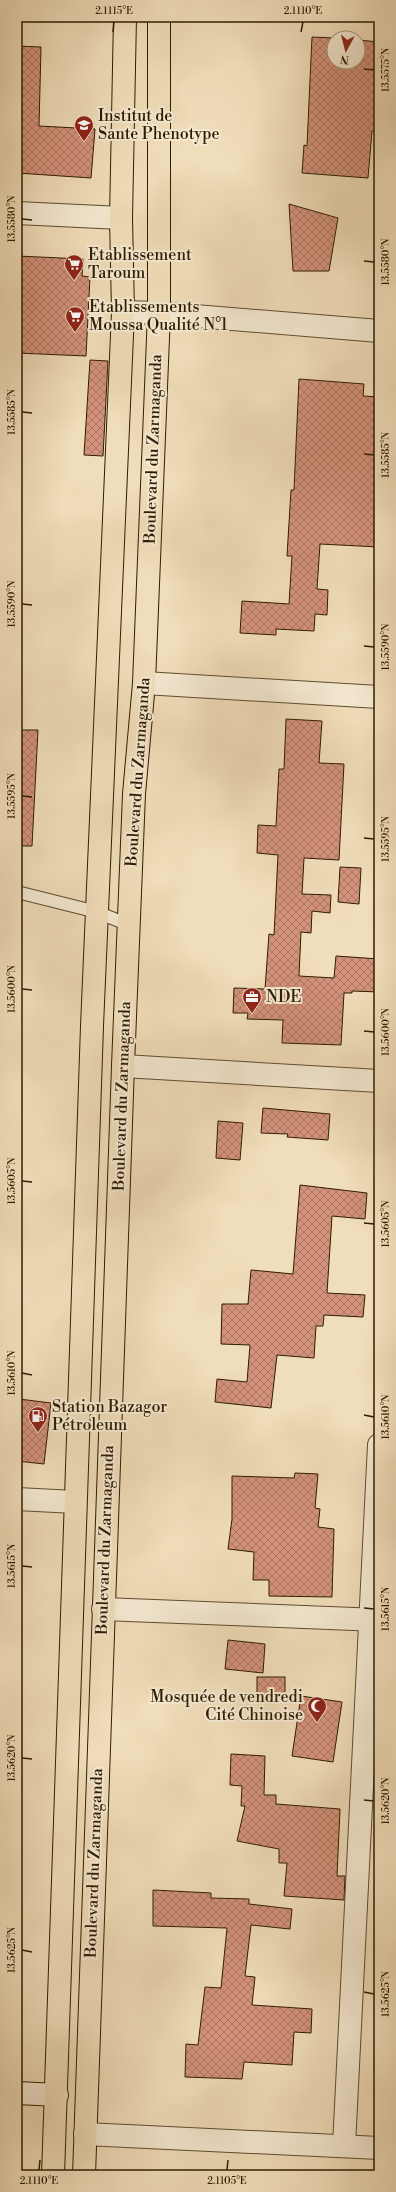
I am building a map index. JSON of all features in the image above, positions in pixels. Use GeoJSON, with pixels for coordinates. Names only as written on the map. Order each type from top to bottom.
{"type":"FeatureCollection","features":[{"type":"Feature","properties":{"kind":"main road","name":"Boulevard du Zarmaganda"},"geometry":{"type":"LineString","coordinates":[[53,2175],[57,2095],[75,1502],[97,912],[123,312],[120,218],[125,17]]}},
{"type":"Feature","properties":{"kind":"main road","name":"Boulevard du Zarmaganda"},"geometry":{"type":"LineString","coordinates":[[84,2175],[123,1066],[134,794],[144,684],[159,313],[160,17]]}},
{"type":"Feature","properties":{"kind":"main road"},"geometry":{"type":"LineString","coordinates":[[78,1431],[109,1430]]}},
{"type":"Feature","properties":{"kind":"street"},"geometry":{"type":"LineString","coordinates":[[17,213],[120,218]]}},
{"type":"Feature","properties":{"kind":"street"},"geometry":{"type":"LineString","coordinates":[[123,312],[159,313],[379,331]]}},
{"type":"Feature","properties":{"kind":"street"},"geometry":{"type":"LineString","coordinates":[[144,684],[379,697]]}},
{"type":"Feature","properties":{"kind":"street"},"geometry":{"type":"LineString","coordinates":[[123,1066],[379,1081]]}},
{"type":"Feature","properties":{"kind":"street"},"geometry":{"type":"LineString","coordinates":[[344,2146],[375,1619],[379,1446]]}},
{"type":"Feature","properties":{"kind":"street"},"geometry":{"type":"LineString","coordinates":[[17,1499],[75,1502]]}},
{"type":"Feature","properties":{"kind":"street"},"geometry":{"type":"LineString","coordinates":[[103,1609],[375,1619]]}},
{"type":"Feature","properties":{"kind":"street"},"geometry":{"type":"LineString","coordinates":[[17,2093],[57,2095]]}},
{"type":"Feature","properties":{"kind":"street"},"geometry":{"type":"LineString","coordinates":[[85,2134],[379,2148]]}},
{"type":"Feature","properties":{"kind":"lane"},"geometry":{"type":"LineString","coordinates":[[17,892],[97,912],[129,925]]}},
{"type":"Feature","properties":{"kind":"building"},"geometry":{"type":"Polygon","coordinates":[[[312,37],[326,38],[326,70],[366,70],[366,41],[379,42],[379,132],[372,131],[368,178],[302,173],[304,145],[307,146],[312,37]]]}},
{"type":"Feature","properties":{"kind":"building"},"geometry":{"type":"Polygon","coordinates":[[[17,46],[41,47],[39,126],[95,129],[91,178],[17,173],[17,46]]]}},
{"type":"Feature","properties":{"kind":"building"},"geometry":{"type":"Polygon","coordinates":[[[289,204],[338,218],[329,271],[293,271],[289,204]]]}},
{"type":"Feature","properties":{"kind":"building"},"geometry":{"type":"Polygon","coordinates":[[[17,256],[83,259],[82,276],[90,277],[86,356],[17,353],[17,256]]]}},
{"type":"Feature","properties":{"kind":"building"},"geometry":{"type":"Polygon","coordinates":[[[90,360],[108,361],[103,456],[84,455],[90,360]]]}},
{"type":"Feature","properties":{"kind":"building"},"geometry":{"type":"Polygon","coordinates":[[[299,379],[364,384],[363,396],[379,397],[379,547],[320,544],[317,589],[328,590],[327,615],[315,614],[314,631],[276,629],[276,635],[240,633],[242,601],[289,604],[292,556],[287,556],[291,490],[294,490],[299,379]]]}},
{"type":"Feature","properties":{"kind":"building"},"geometry":{"type":"Polygon","coordinates":[[[286,719],[322,721],[319,763],[344,764],[339,860],[304,858],[302,894],[331,895],[330,913],[312,911],[311,933],[301,932],[299,976],[334,978],[336,956],[379,959],[379,992],[352,991],[352,993],[344,993],[341,1045],[282,1043],[283,1020],[247,1019],[248,1013],[233,1013],[234,988],[265,989],[269,934],[274,935],[278,855],[257,853],[258,825],[276,826],[279,769],[284,769],[286,719]]]}},
{"type":"Feature","properties":{"kind":"building"},"geometry":{"type":"Polygon","coordinates":[[[17,730],[38,730],[32,846],[17,846],[17,730]]]}},
{"type":"Feature","properties":{"kind":"building"},"geometry":{"type":"Polygon","coordinates":[[[340,867],[361,868],[359,904],[338,902],[340,867]]]}},
{"type":"Feature","properties":{"kind":"building"},"geometry":{"type":"Polygon","coordinates":[[[263,1108],[330,1114],[328,1140],[287,1137],[288,1134],[261,1133],[263,1108]]]}},
{"type":"Feature","properties":{"kind":"building"},"geometry":{"type":"Polygon","coordinates":[[[218,1121],[243,1123],[240,1160],[216,1158],[218,1121]]]}},
{"type":"Feature","properties":{"kind":"building"},"geometry":{"type":"Polygon","coordinates":[[[300,1185],[367,1193],[365,1219],[332,1216],[327,1293],[365,1295],[363,1317],[324,1315],[323,1326],[316,1326],[314,1358],[277,1355],[271,1408],[215,1402],[217,1379],[247,1382],[250,1345],[221,1344],[222,1304],[248,1304],[251,1270],[293,1274],[300,1185]]]}},
{"type":"Feature","properties":{"kind":"building"},"geometry":{"type":"Polygon","coordinates":[[[19,1399],[51,1403],[44,1464],[17,1461],[19,1399]]]}},
{"type":"Feature","properties":{"kind":"building"},"geometry":{"type":"Polygon","coordinates":[[[295,1473],[318,1474],[315,1508],[320,1509],[318,1527],[334,1529],[332,1597],[269,1596],[269,1580],[253,1580],[254,1552],[228,1549],[232,1519],[232,1476],[294,1478],[295,1473]]]}},
{"type":"Feature","properties":{"kind":"building"},"geometry":{"type":"Polygon","coordinates":[[[228,1640],[265,1644],[263,1673],[225,1669],[228,1640]]]}},
{"type":"Feature","properties":{"kind":"building"},"geometry":{"type":"Polygon","coordinates":[[[257,1677],[285,1677],[285,1697],[257,1697],[257,1677]]]}},
{"type":"Feature","properties":{"kind":"building"},"geometry":{"type":"Polygon","coordinates":[[[301,1696],[342,1702],[333,1762],[292,1756],[301,1696]]]}},
{"type":"Feature","properties":{"kind":"building"},"geometry":{"type":"Polygon","coordinates":[[[231,1754],[265,1756],[264,1795],[276,1795],[276,1804],[340,1809],[337,1876],[345,1876],[344,1900],[284,1896],[287,1863],[279,1863],[279,1849],[237,1841],[245,1806],[241,1806],[242,1786],[230,1785],[231,1754]]]}},
{"type":"Feature","properties":{"kind":"building"},"geometry":{"type":"Polygon","coordinates":[[[153,1890],[211,1893],[211,1898],[249,1899],[249,1904],[292,1909],[290,1929],[251,1925],[245,1976],[255,1977],[252,2005],[312,2009],[311,2033],[294,2032],[292,2065],[244,2062],[242,2079],[185,2077],[186,2044],[198,2045],[205,1987],[221,1988],[227,1928],[153,1926],[153,1890]]]}},
{"type":"Feature","properties":{"kind":"place","name":"Institut de Sante Phenotype"},"geometry":{"type":"Point","coordinates":[84,142]}},
{"type":"Feature","properties":{"kind":"place","name":"Etablissement Taroum"},"geometry":{"type":"Point","coordinates":[74,281]}},
{"type":"Feature","properties":{"kind":"place","name":"Etablissements Moussa Qualité N°1"},"geometry":{"type":"Point","coordinates":[75,333]}},
{"type":"Feature","properties":{"kind":"place","name":"NDE"},"geometry":{"type":"Point","coordinates":[252,1014]}},
{"type":"Feature","properties":{"kind":"place","name":"Station Bazagor Pétroleum"},"geometry":{"type":"Point","coordinates":[38,1433]}},
{"type":"Feature","properties":{"kind":"place","name":"Mosquée de vendredi Cité Chinoise"},"geometry":{"type":"Point","coordinates":[317,1723]}}]}
